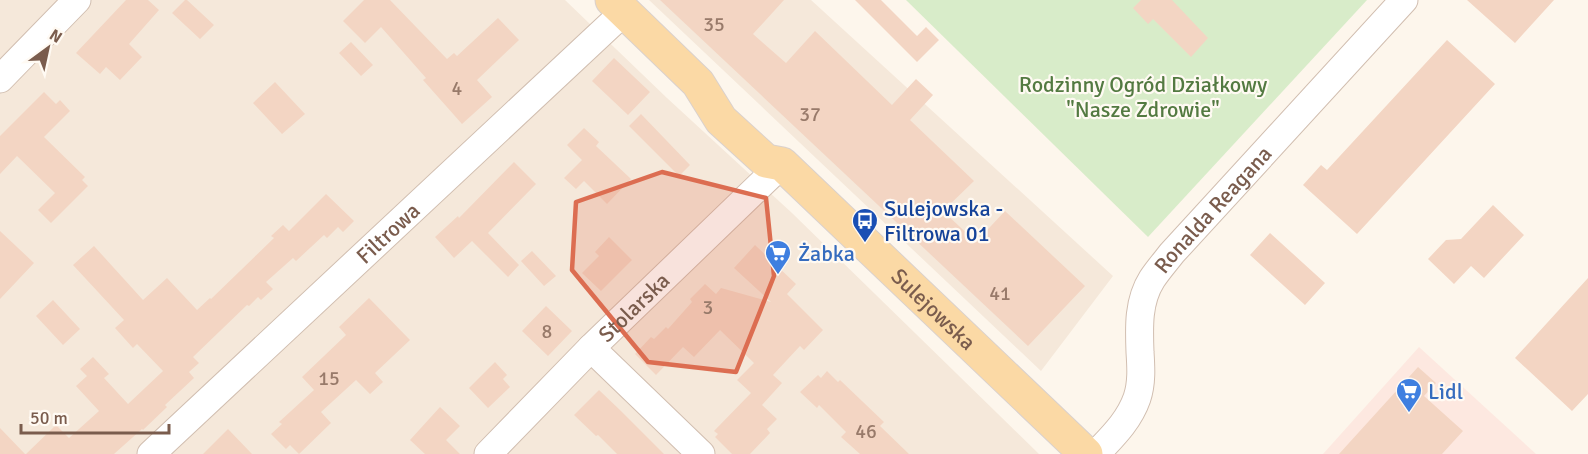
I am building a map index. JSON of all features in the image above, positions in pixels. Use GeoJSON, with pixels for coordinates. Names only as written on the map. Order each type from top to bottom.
{"type":"FeatureCollection","features":[{"type":"Feature","properties":{"kind":"main road","name":"Sulejowska"},"geometry":{"type":"LineString","coordinates":[[618,6],[698,83],[734,104],[779,147],[782,164],[1086,454]]}},
{"type":"Feature","properties":{"kind":"street"},"geometry":{"type":"LineString","coordinates":[[0,80],[77,0]]}},
{"type":"Feature","properties":{"kind":"street","name":"Ronalda Reagana"},"geometry":{"type":"LineString","coordinates":[[1096,454],[1126,420],[1137,398],[1141,374],[1141,309],[1145,291],[1152,279],[1172,253],[1404,0]]}},
{"type":"Feature","properties":{"kind":"street","name":"Filtrowa"},"geometry":{"type":"LineString","coordinates":[[151,454],[618,6]]}},
{"type":"Feature","properties":{"kind":"street","name":"Stolarska"},"geometry":{"type":"LineString","coordinates":[[488,454],[591,348],[782,164]]}},
{"type":"Feature","properties":{"kind":"street"},"geometry":{"type":"LineString","coordinates":[[591,348],[701,454]]}},
{"type":"Feature","properties":{"kind":"highlighted area"},"geometry":{"type":"Polygon","coordinates":[[[662,172],[766,198],[774,276],[736,372],[648,362],[572,270],[576,202],[662,172]]]}},
{"type":"Feature","properties":{"kind":"shaded area"},"geometry":{"type":"Polygon","coordinates":[[[0,0],[565,0],[792,213],[1039,454],[0,454],[0,0]]]}},
{"type":"Feature","properties":{"kind":"shaded area"},"geometry":{"type":"Polygon","coordinates":[[[649,0],[811,0],[1113,276],[1041,371],[649,0]]]}},
{"type":"Feature","properties":{"kind":"shaded area"},"geometry":{"type":"Polygon","coordinates":[[[1419,347],[1536,454],[1323,454],[1419,347]]]}},
{"type":"Feature","properties":{"kind":"green space","name":"Rodzinny Ogród Działkowy \"Nasze Zdrowie\""},"geometry":{"type":"Polygon","coordinates":[[[906,0],[1367,0],[1148,237],[906,0]]]}},
{"type":"Feature","properties":{"kind":"building"},"geometry":{"type":"Polygon","coordinates":[[[126,0],[148,0],[159,10],[129,44],[142,57],[120,80],[106,67],[100,74],[76,53],[126,0]]]}},
{"type":"Feature","properties":{"kind":"building"},"geometry":{"type":"Polygon","coordinates":[[[185,0],[214,25],[200,39],[172,13],[185,0]]]}},
{"type":"Feature","properties":{"kind":"building"},"geometry":{"type":"Polygon","coordinates":[[[364,0],[390,0],[447,59],[454,53],[457,56],[498,18],[519,40],[477,80],[492,97],[462,124],[423,80],[426,78],[381,27],[365,43],[343,21],[364,0]]]}},
{"type":"Feature","properties":{"kind":"building"},"geometry":{"type":"Polygon","coordinates":[[[660,0],[784,0],[753,34],[786,63],[815,31],[892,105],[916,79],[933,95],[910,120],[974,181],[943,211],[976,242],[1005,211],[1085,286],[1028,346],[660,0]]]}},
{"type":"Feature","properties":{"kind":"building"},"geometry":{"type":"Polygon","coordinates":[[[855,0],[881,0],[917,36],[926,27],[939,40],[917,62],[855,0]]]}},
{"type":"Feature","properties":{"kind":"building"},"geometry":{"type":"Polygon","coordinates":[[[1141,0],[1172,0],[1208,38],[1191,57],[1153,19],[1148,24],[1133,8],[1141,0]]]}},
{"type":"Feature","properties":{"kind":"building"},"geometry":{"type":"Polygon","coordinates":[[[1467,0],[1554,0],[1515,43],[1467,0]]]}},
{"type":"Feature","properties":{"kind":"building"},"geometry":{"type":"Polygon","coordinates":[[[1447,40],[1495,84],[1357,234],[1303,185],[1321,165],[1327,170],[1447,40]]]}},
{"type":"Feature","properties":{"kind":"building"},"geometry":{"type":"Polygon","coordinates":[[[351,42],[373,65],[361,76],[339,53],[351,42]]]}},
{"type":"Feature","properties":{"kind":"building"},"geometry":{"type":"Polygon","coordinates":[[[614,58],[650,92],[628,115],[592,81],[614,58]]]}},
{"type":"Feature","properties":{"kind":"building"},"geometry":{"type":"Polygon","coordinates":[[[275,82],[305,114],[282,134],[253,103],[275,82]]]}},
{"type":"Feature","properties":{"kind":"building"},"geometry":{"type":"Polygon","coordinates":[[[44,92],[56,104],[60,100],[70,111],[44,137],[85,177],[82,180],[88,186],[51,223],[38,210],[55,193],[17,156],[0,174],[0,136],[44,92]]]}},
{"type":"Feature","properties":{"kind":"building"},"geometry":{"type":"Polygon","coordinates":[[[641,114],[690,165],[679,176],[629,126],[641,114]]]}},
{"type":"Feature","properties":{"kind":"building"},"geometry":{"type":"Polygon","coordinates":[[[584,128],[599,142],[596,146],[631,179],[607,204],[584,181],[576,189],[564,178],[582,160],[567,145],[584,128]]]}},
{"type":"Feature","properties":{"kind":"building"},"geometry":{"type":"Polygon","coordinates":[[[514,162],[536,184],[488,233],[519,265],[508,277],[472,241],[454,258],[435,237],[458,216],[459,218],[514,162]]]}},
{"type":"Feature","properties":{"kind":"building"},"geometry":{"type":"Polygon","coordinates":[[[326,194],[354,221],[343,232],[338,227],[327,238],[324,235],[296,261],[293,258],[266,282],[273,289],[261,300],[258,297],[249,306],[247,305],[193,357],[199,363],[189,372],[194,378],[143,430],[114,454],[26,454],[56,425],[69,438],[99,411],[76,386],[87,376],[80,369],[93,357],[109,374],[104,378],[128,404],[163,371],[137,344],[133,348],[115,328],[124,320],[73,265],[94,246],[143,300],[167,278],[197,310],[274,238],[271,236],[283,225],[289,231],[326,194]]]}},
{"type":"Feature","properties":{"kind":"building"},"geometry":{"type":"Polygon","coordinates":[[[1493,205],[1524,235],[1484,278],[1471,266],[1454,284],[1428,259],[1446,240],[1461,239],[1493,205]]]}},
{"type":"Feature","properties":{"kind":"building"},"geometry":{"type":"Polygon","coordinates":[[[0,231],[34,263],[0,299],[0,231]]]}},
{"type":"Feature","properties":{"kind":"building"},"geometry":{"type":"Polygon","coordinates":[[[1270,233],[1325,283],[1305,305],[1250,255],[1270,233]]]}},
{"type":"Feature","properties":{"kind":"building"},"geometry":{"type":"Polygon","coordinates":[[[609,237],[632,260],[601,291],[582,273],[599,256],[595,252],[609,237]]]}},
{"type":"Feature","properties":{"kind":"building"},"geometry":{"type":"Polygon","coordinates":[[[755,245],[796,284],[787,294],[823,330],[804,350],[800,346],[773,375],[782,383],[762,405],[777,419],[767,429],[770,433],[750,454],[732,454],[715,437],[718,434],[714,431],[751,393],[737,380],[754,363],[720,330],[694,357],[683,347],[656,375],[635,354],[651,337],[654,339],[666,327],[668,329],[692,302],[690,299],[705,284],[716,294],[721,288],[771,302],[734,268],[755,245]]]}},
{"type":"Feature","properties":{"kind":"building"},"geometry":{"type":"Polygon","coordinates":[[[532,251],[556,276],[544,286],[521,261],[532,251]]]}},
{"type":"Feature","properties":{"kind":"building"},"geometry":{"type":"Polygon","coordinates":[[[1588,278],[1588,394],[1572,411],[1515,358],[1588,278]]]}},
{"type":"Feature","properties":{"kind":"building"},"geometry":{"type":"Polygon","coordinates":[[[369,298],[410,340],[375,373],[383,382],[370,394],[356,380],[321,412],[331,423],[299,454],[290,445],[286,449],[271,434],[282,424],[279,422],[314,390],[302,377],[346,335],[339,327],[369,298]]]}},
{"type":"Feature","properties":{"kind":"building"},"geometry":{"type":"Polygon","coordinates":[[[53,300],[80,329],[63,345],[36,316],[53,300]]]}},
{"type":"Feature","properties":{"kind":"building"},"geometry":{"type":"Polygon","coordinates":[[[546,306],[572,331],[548,356],[522,331],[546,306]]]}},
{"type":"Feature","properties":{"kind":"building"},"geometry":{"type":"Polygon","coordinates":[[[495,362],[507,375],[503,379],[510,387],[488,408],[469,388],[495,362]]]}},
{"type":"Feature","properties":{"kind":"building","name":"Lidl"},"geometry":{"type":"Polygon","coordinates":[[[1418,367],[1436,383],[1424,396],[1463,431],[1442,454],[1339,454],[1418,367]]]}},
{"type":"Feature","properties":{"kind":"building"},"geometry":{"type":"Polygon","coordinates":[[[827,371],[838,382],[840,380],[884,422],[880,426],[909,454],[860,454],[841,437],[846,432],[819,405],[817,408],[800,392],[818,375],[821,378],[827,371]]]}},
{"type":"Feature","properties":{"kind":"building"},"geometry":{"type":"Polygon","coordinates":[[[599,390],[664,454],[617,454],[574,415],[599,390]]]}},
{"type":"Feature","properties":{"kind":"building"},"geometry":{"type":"Polygon","coordinates":[[[440,407],[460,426],[446,440],[460,454],[425,454],[410,440],[440,407]]]}},
{"type":"Feature","properties":{"kind":"building"},"geometry":{"type":"Polygon","coordinates":[[[0,428],[25,454],[0,454],[0,428]]]}},
{"type":"Feature","properties":{"kind":"building"},"geometry":{"type":"Polygon","coordinates":[[[228,429],[252,454],[203,454],[228,429]]]}},
{"type":"Feature","properties":{"kind":"place","name":"Sulejowska - Filtrowa 01"},"geometry":{"type":"Point","coordinates":[865,244]}},
{"type":"Feature","properties":{"kind":"place","name":"Żabka"},"geometry":{"type":"Point","coordinates":[778,276]}},
{"type":"Feature","properties":{"kind":"place","name":"Lidl"},"geometry":{"type":"Point","coordinates":[1409,414]}}]}
